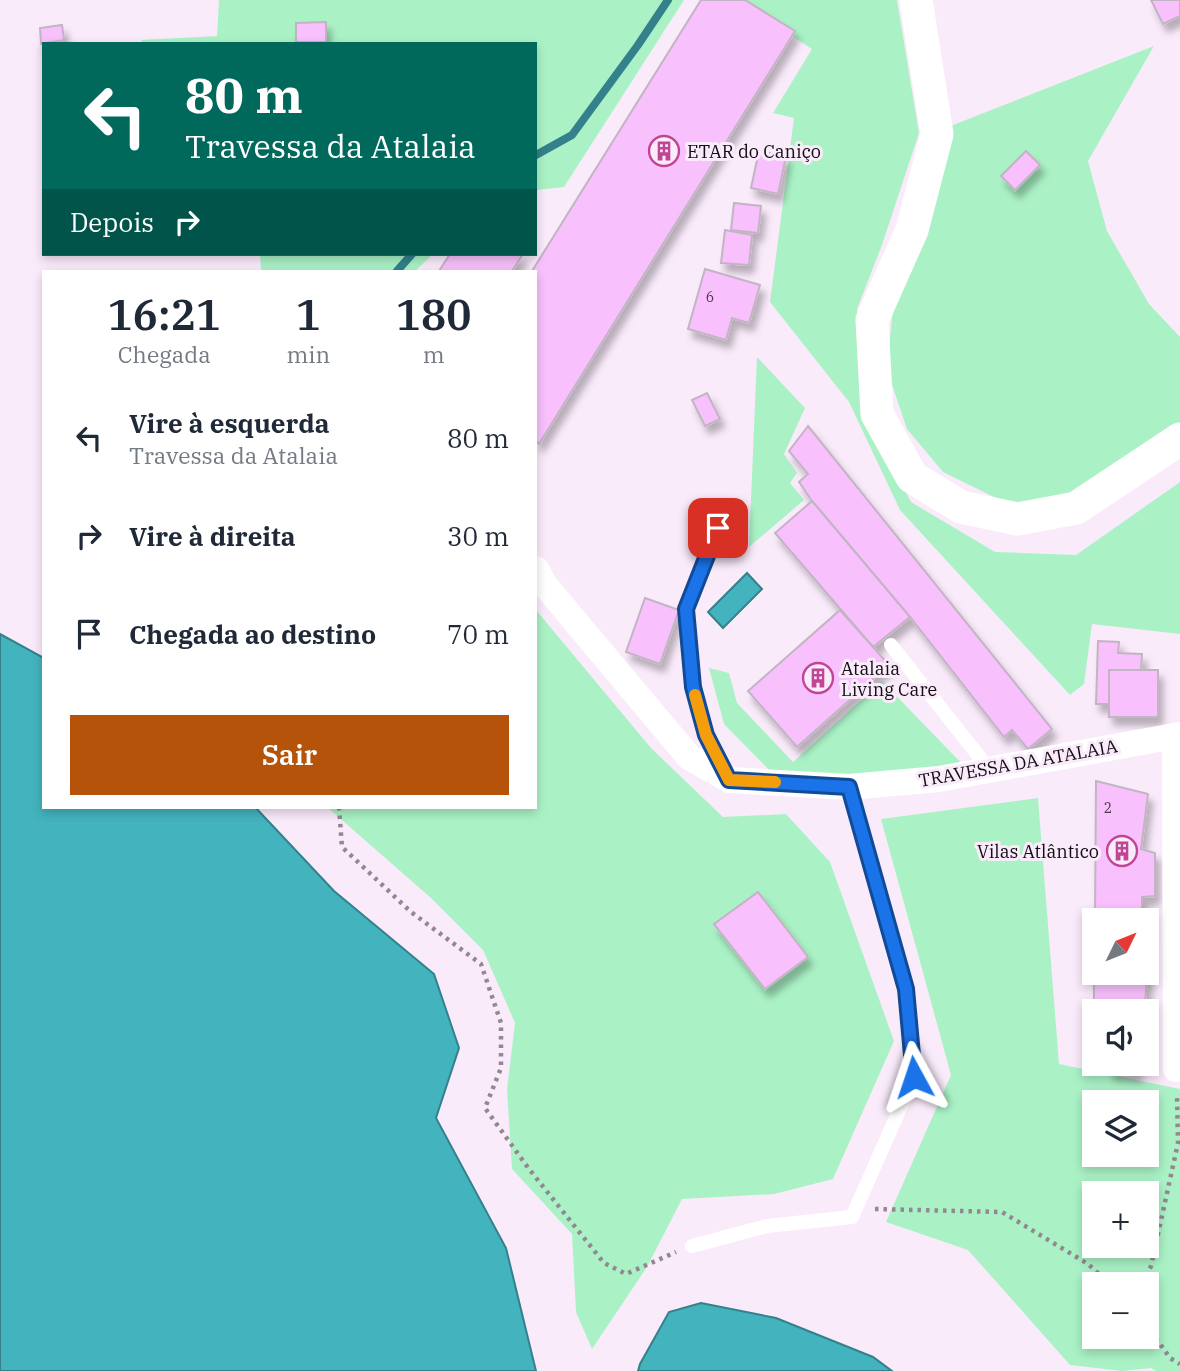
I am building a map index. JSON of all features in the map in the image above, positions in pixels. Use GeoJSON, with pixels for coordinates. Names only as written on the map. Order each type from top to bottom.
{"type":"FeatureCollection","features":[{"type":"Feature","properties":{"kind":"street"},"geometry":{"type":"LineString","coordinates":[[916,0],[937,134],[912,229],[872,320],[877,414],[912,477],[961,507],[1018,519],[1076,508],[1180,439]]}},
{"type":"Feature","properties":{"kind":"street","name":"TRAVESSA DA ATALAIA"},"geometry":{"type":"LineString","coordinates":[[537,571],[544,584],[689,757],[729,780],[849,787],[939,779],[1178,736]]}},
{"type":"Feature","properties":{"kind":"street"},"geometry":{"type":"LineString","coordinates":[[1176,1069],[1178,736]]}},
{"type":"Feature","properties":{"kind":"lane"},"geometry":{"type":"LineString","coordinates":[[718,528],[686,609],[693,687],[706,735],[729,780]]}},
{"type":"Feature","properties":{"kind":"lane"},"geometry":{"type":"LineString","coordinates":[[891,645],[989,769]]}},
{"type":"Feature","properties":{"kind":"lane"},"geometry":{"type":"LineString","coordinates":[[692,1245],[767,1226],[852,1217],[914,1077],[906,989],[849,787]]}},
{"type":"Feature","properties":{"kind":"path"},"geometry":{"type":"LineString","coordinates":[[339,809],[342,847],[411,912],[481,964],[501,1023],[501,1068],[485,1108],[529,1169],[604,1263],[626,1274],[692,1245]]}},
{"type":"Feature","properties":{"kind":"path"},"geometry":{"type":"LineString","coordinates":[[1148,1272],[1178,1143],[1176,1069]]}},
{"type":"Feature","properties":{"kind":"path"},"geometry":{"type":"LineString","coordinates":[[857,1209],[1002,1212],[1097,1272]]}},
{"type":"Feature","properties":{"kind":"path"},"geometry":{"type":"LineString","coordinates":[[1159,1342],[1170,1358],[1180,1364]]}},
{"type":"Feature","properties":{"kind":"green space"},"geometry":{"type":"Polygon","coordinates":[[[219,0],[684,0],[564,187],[537,190],[537,42],[141,40],[217,36],[219,0]]]}},
{"type":"Feature","properties":{"kind":"green space"},"geometry":{"type":"Polygon","coordinates":[[[737,0],[897,0],[919,133],[882,245],[857,309],[861,404],[911,502],[995,552],[1076,555],[1180,482],[1180,634],[1092,624],[1084,684],[1070,695],[900,510],[849,402],[770,302],[794,118],[773,113],[812,49],[737,0]]]}},
{"type":"Feature","properties":{"kind":"green space"},"geometry":{"type":"Polygon","coordinates":[[[1154,46],[1088,161],[1107,231],[1149,304],[1180,337],[1180,440],[1042,512],[1000,500],[943,472],[907,429],[887,370],[892,317],[948,127],[1154,46]]]}},
{"type":"Feature","properties":{"kind":"green space"},"geometry":{"type":"Polygon","coordinates":[[[260,256],[431,256],[416,270],[261,270],[260,256]]]}},
{"type":"Feature","properties":{"kind":"green space"},"geometry":{"type":"Polygon","coordinates":[[[757,357],[805,408],[784,454],[797,473],[790,483],[804,500],[749,547],[757,357]]]}},
{"type":"Feature","properties":{"kind":"green space"},"geometry":{"type":"Polygon","coordinates":[[[537,611],[651,748],[723,817],[786,814],[830,862],[894,1041],[833,1179],[774,1194],[682,1199],[647,1267],[592,1349],[576,1312],[572,1234],[512,1169],[507,1089],[515,1023],[483,950],[431,898],[329,809],[537,809],[537,611]]]}},
{"type":"Feature","properties":{"kind":"green space"},"geometry":{"type":"Polygon","coordinates":[[[709,668],[729,673],[737,703],[793,762],[882,681],[968,770],[776,777],[724,724],[709,668]]]}},
{"type":"Feature","properties":{"kind":"green space"},"geometry":{"type":"Polygon","coordinates":[[[1038,798],[1059,1064],[1082,1069],[1082,1076],[1117,1076],[1180,1089],[1180,1371],[1156,1371],[1151,1368],[1122,1371],[1070,1365],[968,1250],[886,1222],[951,1075],[881,819],[1038,798]]]}},
{"type":"Feature","properties":{"kind":"water"},"geometry":{"type":"Polygon","coordinates":[[[747,573],[762,589],[723,628],[708,612],[747,573]]]}},
{"type":"Feature","properties":{"kind":"water"},"geometry":{"type":"Polygon","coordinates":[[[0,634],[42,657],[42,809],[257,809],[334,891],[434,974],[459,1048],[436,1118],[506,1248],[536,1371],[0,1371],[0,634]]]}},
{"type":"Feature","properties":{"kind":"water"},"geometry":{"type":"Polygon","coordinates":[[[701,1303],[776,1318],[873,1357],[892,1371],[638,1371],[669,1312],[701,1303]]]}},
{"type":"Feature","properties":{"kind":"building","name":"ETAR do Caniço"},"geometry":{"type":"Polygon","coordinates":[[[701,0],[745,0],[795,31],[539,444],[537,270],[533,270],[701,0]]]}},
{"type":"Feature","properties":{"kind":"building"},"geometry":{"type":"Polygon","coordinates":[[[1151,0],[1180,0],[1180,16],[1163,24],[1151,0]]]}},
{"type":"Feature","properties":{"kind":"building"},"geometry":{"type":"Polygon","coordinates":[[[326,22],[326,42],[296,42],[296,23],[326,22]]]}},
{"type":"Feature","properties":{"kind":"building"},"geometry":{"type":"Polygon","coordinates":[[[62,25],[64,40],[41,44],[40,28],[62,25]]]}},
{"type":"Feature","properties":{"kind":"building"},"geometry":{"type":"Polygon","coordinates":[[[759,151],[786,156],[778,194],[751,188],[759,151]]]}},
{"type":"Feature","properties":{"kind":"building"},"geometry":{"type":"Polygon","coordinates":[[[1026,151],[1040,165],[1015,190],[1001,176],[1026,151]]]}},
{"type":"Feature","properties":{"kind":"building"},"geometry":{"type":"Polygon","coordinates":[[[734,203],[761,206],[758,233],[731,230],[734,203]]]}},
{"type":"Feature","properties":{"kind":"building"},"geometry":{"type":"Polygon","coordinates":[[[725,230],[752,235],[749,265],[721,263],[725,230]]]}},
{"type":"Feature","properties":{"kind":"building"},"geometry":{"type":"Polygon","coordinates":[[[449,256],[522,256],[513,270],[440,270],[449,256]]]}},
{"type":"Feature","properties":{"kind":"building"},"geometry":{"type":"Polygon","coordinates":[[[705,269],[760,285],[749,323],[732,318],[726,340],[688,329],[705,269]]]}},
{"type":"Feature","properties":{"kind":"building"},"geometry":{"type":"Polygon","coordinates":[[[707,393],[720,419],[705,426],[692,400],[707,393]]]}},
{"type":"Feature","properties":{"kind":"building"},"geometry":{"type":"Polygon","coordinates":[[[808,426],[1052,729],[1028,749],[1012,730],[1004,737],[799,482],[808,474],[789,451],[808,426]]]}},
{"type":"Feature","properties":{"kind":"building"},"geometry":{"type":"Polygon","coordinates":[[[812,501],[910,617],[873,647],[775,533],[812,501]]]}},
{"type":"Feature","properties":{"kind":"building"},"geometry":{"type":"Polygon","coordinates":[[[645,598],[679,610],[660,664],[626,652],[645,598]]]}},
{"type":"Feature","properties":{"kind":"building","name":"Atalaia Living Care"},"geometry":{"type":"Polygon","coordinates":[[[840,610],[889,665],[797,747],[748,691],[840,610]]]}},
{"type":"Feature","properties":{"kind":"building"},"geometry":{"type":"Polygon","coordinates":[[[1098,641],[1119,642],[1118,653],[1142,654],[1141,670],[1109,670],[1109,704],[1096,704],[1098,641]]]}},
{"type":"Feature","properties":{"kind":"building"},"geometry":{"type":"Polygon","coordinates":[[[1109,670],[1158,670],[1158,717],[1109,717],[1109,670]]]}},
{"type":"Feature","properties":{"kind":"building","name":"Vilas Atlântico"},"geometry":{"type":"Polygon","coordinates":[[[1096,781],[1148,794],[1141,849],[1155,853],[1155,896],[1142,897],[1142,908],[1095,908],[1096,781]]]}},
{"type":"Feature","properties":{"kind":"building"},"geometry":{"type":"Polygon","coordinates":[[[758,892],[808,957],[765,989],[714,924],[758,892]]]}},
{"type":"Feature","properties":{"kind":"building"},"geometry":{"type":"Polygon","coordinates":[[[1094,985],[1147,985],[1145,999],[1094,999],[1094,985]]]}},
{"type":"Feature","properties":{"kind":"waterway"},"geometry":{"type":"LineString","coordinates":[[537,154],[572,135],[668,0]]}},
{"type":"Feature","properties":{"kind":"waterway"},"geometry":{"type":"LineString","coordinates":[[398,270],[410,256]]}},
{"type":"Feature","properties":{"kind":"slow traffic"},"geometry":{"type":"LineString","coordinates":[[695,695],[706,735],[729,780],[775,782]]}},
{"type":"Feature","properties":{"kind":"place","name":"ETAR do Caniço"},"geometry":{"type":"Point","coordinates":[664,151]}},
{"type":"Feature","properties":{"kind":"place","name":"Atalaia Living Care"},"geometry":{"type":"Point","coordinates":[818,678]}},
{"type":"Feature","properties":{"kind":"place","name":"Vilas Atlântico"},"geometry":{"type":"Point","coordinates":[1122,851]}},
{"type":"Feature","properties":{"kind":"route"},"geometry":{"type":"LineString","coordinates":[[718,528],[686,609],[693,687],[706,735],[729,780],[849,787],[906,989],[914,1077]]}}]}
